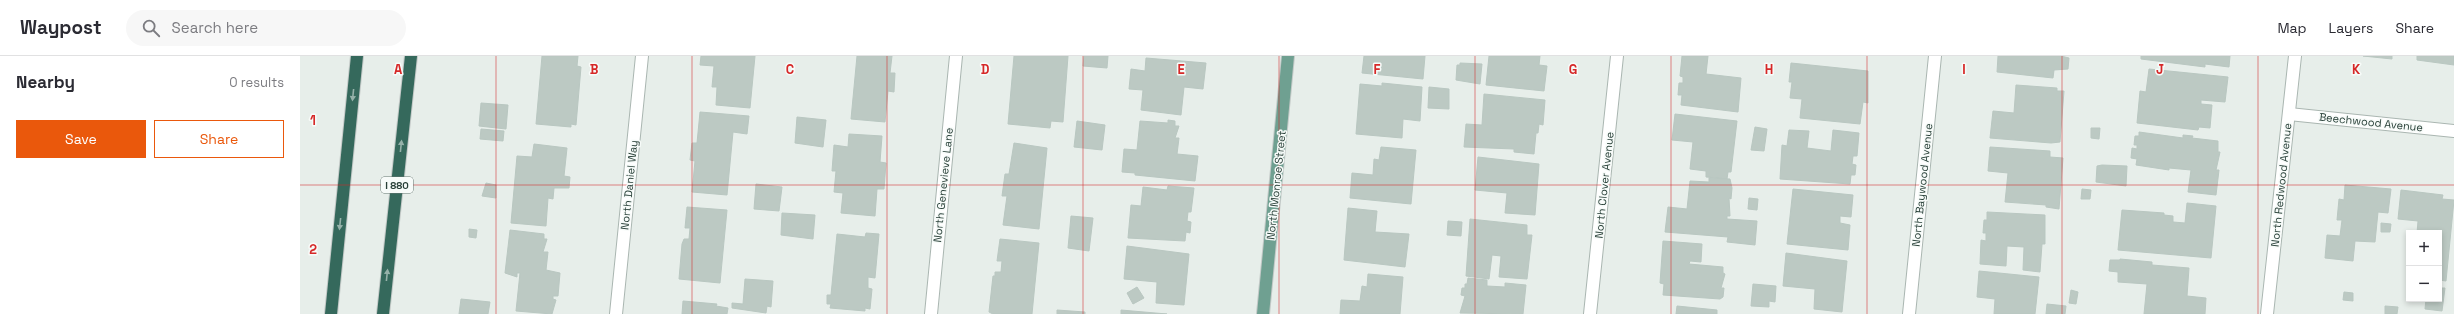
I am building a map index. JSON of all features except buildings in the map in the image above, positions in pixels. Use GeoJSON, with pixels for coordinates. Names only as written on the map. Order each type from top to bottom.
{"type":"FeatureCollection","features":[{"type":"Feature","properties":{"kind":"highway"},"geometry":{"type":"LineString","coordinates":[[331,314],[357,56]]}},
{"type":"Feature","properties":{"kind":"highway","name":"I 880"},"geometry":{"type":"LineString","coordinates":[[382,314],[410,56]]}},
{"type":"Feature","properties":{"kind":"main road","name":"North Monroe Street"},"geometry":{"type":"LineString","coordinates":[[1263,314],[1288,56]]}},
{"type":"Feature","properties":{"kind":"street","name":"North Daniel Way"},"geometry":{"type":"LineString","coordinates":[[616,314],[642,56]]}},
{"type":"Feature","properties":{"kind":"street","name":"North Genevieve Lane"},"geometry":{"type":"LineString","coordinates":[[931,314],[956,56]]}},
{"type":"Feature","properties":{"kind":"street","name":"North Clover Avenue"},"geometry":{"type":"LineString","coordinates":[[1590,314],[1617,56]]}},
{"type":"Feature","properties":{"kind":"street","name":"North Baywood Avenue"},"geometry":{"type":"LineString","coordinates":[[1909,314],[1935,56]]}},
{"type":"Feature","properties":{"kind":"street","name":"North Redwood Avenue"},"geometry":{"type":"LineString","coordinates":[[2267,314],[2295,56]]}},
{"type":"Feature","properties":{"kind":"street","name":"Beechwood Avenue"},"geometry":{"type":"LineString","coordinates":[[2289,114],[2454,131]]}}]}
